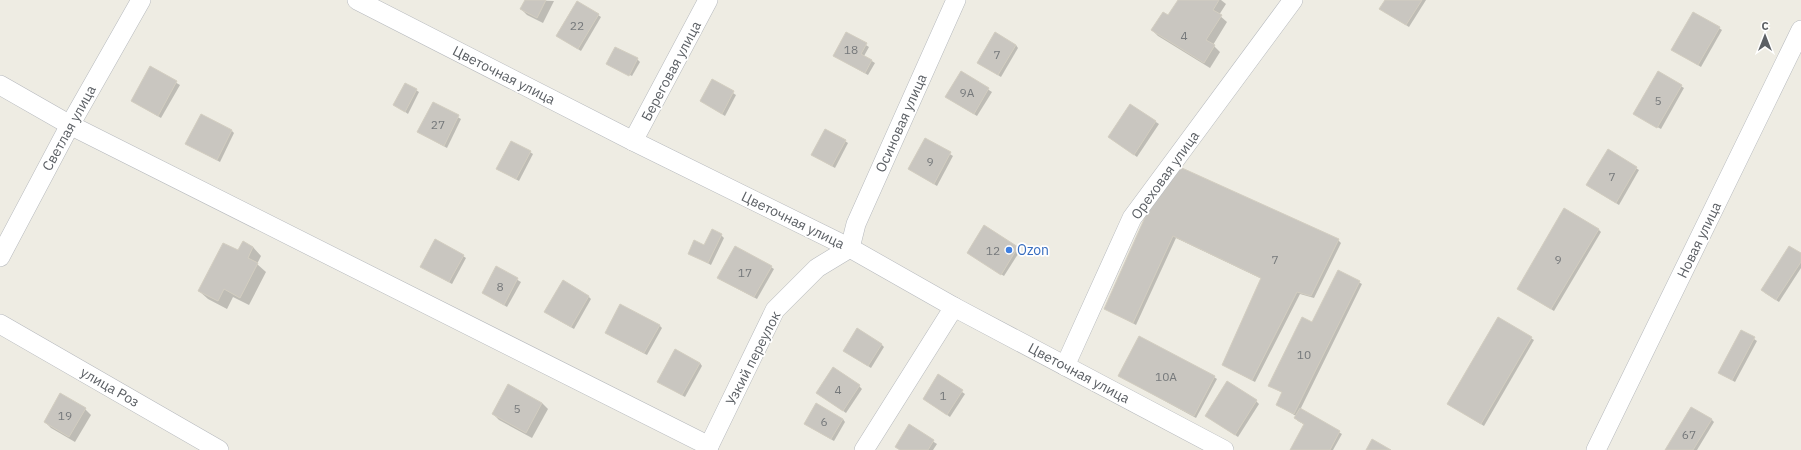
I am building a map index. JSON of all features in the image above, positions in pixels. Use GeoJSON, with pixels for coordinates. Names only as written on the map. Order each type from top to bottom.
{"type":"FeatureCollection","features":[{"type":"Feature","properties":{"kind":"street","name":"Светлая улица"},"geometry":{"type":"LineString","coordinates":[[0,257],[70,125],[141,0]]}},
{"type":"Feature","properties":{"kind":"street","name":"Цветочная улица"},"geometry":{"type":"LineString","coordinates":[[357,0],[633,141],[850,248],[954,307],[1065,366],[1195,443],[1224,450]]}},
{"type":"Feature","properties":{"kind":"street","name":"Береговая улица"},"geometry":{"type":"LineString","coordinates":[[633,141],[708,0]]}},
{"type":"Feature","properties":{"kind":"street","name":"Осиновая улица"},"geometry":{"type":"LineString","coordinates":[[850,248],[856,224],[956,0]]}},
{"type":"Feature","properties":{"kind":"street","name":"Ореховая улица"},"geometry":{"type":"LineString","coordinates":[[1065,366],[1132,218],[1293,0]]}},
{"type":"Feature","properties":{"kind":"street","name":"Новая улица"},"geometry":{"type":"LineString","coordinates":[[1596,450],[1801,30]]}},
{"type":"Feature","properties":{"kind":"street"},"geometry":{"type":"LineString","coordinates":[[0,86],[70,125],[708,448]]}},
{"type":"Feature","properties":{"kind":"street","name":"Узкий переулок"},"geometry":{"type":"LineString","coordinates":[[708,448],[775,310],[817,268],[850,248]]}},
{"type":"Feature","properties":{"kind":"street"},"geometry":{"type":"LineString","coordinates":[[864,450],[954,307]]}},
{"type":"Feature","properties":{"kind":"street","name":"улица Роз"},"geometry":{"type":"LineString","coordinates":[[0,324],[219,450]]}},
{"type":"Feature","properties":{"kind":"building"},"geometry":{"type":"Polygon","coordinates":[[[525,0],[546,0],[537,18],[520,9],[525,0]]]}},
{"type":"Feature","properties":{"kind":"building"},"geometry":{"type":"Polygon","coordinates":[[[1178,0],[1219,0],[1213,10],[1222,15],[1206,40],[1215,45],[1204,63],[1151,30],[1163,12],[1168,15],[1178,0]]]}},
{"type":"Feature","properties":{"kind":"building"},"geometry":{"type":"Polygon","coordinates":[[[1385,0],[1422,0],[1406,25],[1379,9],[1385,0]]]}},
{"type":"Feature","properties":{"kind":"building"},"geometry":{"type":"Polygon","coordinates":[[[577,1],[599,14],[578,49],[556,36],[577,1]]]}},
{"type":"Feature","properties":{"kind":"building"},"geometry":{"type":"Polygon","coordinates":[[[1693,12],[1720,27],[1698,65],[1671,50],[1693,12]]]}},
{"type":"Feature","properties":{"kind":"building"},"geometry":{"type":"Polygon","coordinates":[[[846,32],[867,43],[861,54],[872,60],[865,73],[833,56],[846,32]]]}},
{"type":"Feature","properties":{"kind":"building"},"geometry":{"type":"Polygon","coordinates":[[[995,32],[1016,45],[998,75],[977,63],[995,32]]]}},
{"type":"Feature","properties":{"kind":"building"},"geometry":{"type":"Polygon","coordinates":[[[615,47],[638,58],[629,76],[606,64],[615,47]]]}},
{"type":"Feature","properties":{"kind":"building"},"geometry":{"type":"Polygon","coordinates":[[[150,66],[177,81],[158,116],[131,101],[150,66]]]}},
{"type":"Feature","properties":{"kind":"building"},"geometry":{"type":"Polygon","coordinates":[[[961,71],[989,88],[974,114],[945,97],[961,71]]]}},
{"type":"Feature","properties":{"kind":"building"},"geometry":{"type":"Polygon","coordinates":[[[1658,71],[1682,85],[1657,128],[1633,114],[1658,71]]]}},
{"type":"Feature","properties":{"kind":"building"},"geometry":{"type":"Polygon","coordinates":[[[712,79],[734,91],[722,114],[700,101],[712,79]]]}},
{"type":"Feature","properties":{"kind":"building"},"geometry":{"type":"Polygon","coordinates":[[[405,83],[417,89],[405,112],[393,105],[405,83]]]}},
{"type":"Feature","properties":{"kind":"building"},"geometry":{"type":"Polygon","coordinates":[[[433,102],[459,115],[444,146],[417,132],[433,102]]]}},
{"type":"Feature","properties":{"kind":"building"},"geometry":{"type":"Polygon","coordinates":[[[1130,104],[1156,121],[1134,155],[1108,137],[1130,104]]]}},
{"type":"Feature","properties":{"kind":"building"},"geometry":{"type":"Polygon","coordinates":[[[201,114],[232,130],[217,160],[185,144],[201,114]]]}},
{"type":"Feature","properties":{"kind":"building"},"geometry":{"type":"Polygon","coordinates":[[[825,129],[846,140],[832,166],[811,155],[825,129]]]}},
{"type":"Feature","properties":{"kind":"building"},"geometry":{"type":"Polygon","coordinates":[[[925,138],[951,152],[934,184],[908,169],[925,138]]]}},
{"type":"Feature","properties":{"kind":"building"},"geometry":{"type":"Polygon","coordinates":[[[511,141],[531,151],[516,179],[496,169],[511,141]]]}},
{"type":"Feature","properties":{"kind":"building"},"geometry":{"type":"Polygon","coordinates":[[[1608,149],[1637,167],[1616,203],[1586,185],[1608,149]]]}},
{"type":"Feature","properties":{"kind":"building"},"geometry":{"type":"Polygon","coordinates":[[[1182,168],[1339,239],[1311,296],[1297,292],[1252,380],[1222,365],[1261,278],[1173,236],[1133,323],[1104,309],[1155,195],[1182,168]]]}},
{"type":"Feature","properties":{"kind":"building"},"geometry":{"type":"Polygon","coordinates":[[[1564,208],[1599,229],[1551,309],[1517,289],[1564,208]]]}},
{"type":"Feature","properties":{"kind":"building"},"geometry":{"type":"Polygon","coordinates":[[[984,225],[1018,247],[1001,275],[967,253],[984,225]]]}},
{"type":"Feature","properties":{"kind":"building"},"geometry":{"type":"Polygon","coordinates":[[[712,229],[722,234],[708,263],[688,254],[694,240],[704,245],[712,229]]]}},
{"type":"Feature","properties":{"kind":"building"},"geometry":{"type":"Polygon","coordinates":[[[435,239],[464,255],[449,282],[420,267],[435,239]]]}},
{"type":"Feature","properties":{"kind":"building"},"geometry":{"type":"Polygon","coordinates":[[[243,241],[253,247],[248,258],[258,263],[240,298],[224,289],[218,301],[198,291],[223,243],[238,250],[243,241]]]}},
{"type":"Feature","properties":{"kind":"building"},"geometry":{"type":"Polygon","coordinates":[[[735,246],[772,266],[754,297],[717,278],[735,246]]]}},
{"type":"Feature","properties":{"kind":"building"},"geometry":{"type":"Polygon","coordinates":[[[1789,246],[1801,253],[1801,262],[1776,300],[1761,290],[1789,246]]]}},
{"type":"Feature","properties":{"kind":"building"},"geometry":{"type":"Polygon","coordinates":[[[496,266],[518,278],[504,305],[482,293],[496,266]]]}},
{"type":"Feature","properties":{"kind":"building"},"geometry":{"type":"Polygon","coordinates":[[[1338,270],[1360,281],[1294,414],[1276,405],[1282,392],[1268,386],[1302,317],[1312,322],[1338,270]]]}},
{"type":"Feature","properties":{"kind":"building"},"geometry":{"type":"Polygon","coordinates":[[[563,280],[589,296],[571,327],[544,312],[563,280]]]}},
{"type":"Feature","properties":{"kind":"building"},"geometry":{"type":"Polygon","coordinates":[[[620,304],[660,325],[644,353],[605,333],[620,304]]]}},
{"type":"Feature","properties":{"kind":"building"},"geometry":{"type":"Polygon","coordinates":[[[1498,317],[1532,337],[1481,424],[1447,404],[1498,317]]]}},
{"type":"Feature","properties":{"kind":"building"},"geometry":{"type":"Polygon","coordinates":[[[857,328],[882,344],[868,366],[843,351],[857,328]]]}},
{"type":"Feature","properties":{"kind":"building"},"geometry":{"type":"Polygon","coordinates":[[[1741,330],[1755,337],[1732,380],[1718,373],[1741,330]]]}},
{"type":"Feature","properties":{"kind":"building"},"geometry":{"type":"Polygon","coordinates":[[[1139,336],[1215,376],[1194,416],[1118,376],[1139,336]]]}},
{"type":"Feature","properties":{"kind":"building"},"geometry":{"type":"Polygon","coordinates":[[[675,349],[700,363],[682,395],[657,382],[675,349]]]}},
{"type":"Feature","properties":{"kind":"building"},"geometry":{"type":"Polygon","coordinates":[[[833,367],[860,385],[843,411],[816,393],[833,367]]]}},
{"type":"Feature","properties":{"kind":"building"},"geometry":{"type":"Polygon","coordinates":[[[938,374],[963,390],[947,415],[923,399],[938,374]]]}},
{"type":"Feature","properties":{"kind":"building"},"geometry":{"type":"Polygon","coordinates":[[[1227,381],[1257,400],[1235,435],[1205,416],[1227,381]]]}},
{"type":"Feature","properties":{"kind":"building"},"geometry":{"type":"Polygon","coordinates":[[[508,384],[542,403],[526,433],[492,414],[508,384]]]}},
{"type":"Feature","properties":{"kind":"building"},"geometry":{"type":"Polygon","coordinates":[[[60,393],[86,408],[69,437],[44,422],[60,393]]]}},
{"type":"Feature","properties":{"kind":"building"},"geometry":{"type":"Polygon","coordinates":[[[816,403],[843,419],[831,439],[804,424],[816,403]]]}},
{"type":"Feature","properties":{"kind":"building"},"geometry":{"type":"Polygon","coordinates":[[[1691,407],[1712,419],[1693,450],[1665,450],[1691,407]]]}},
{"type":"Feature","properties":{"kind":"building"},"geometry":{"type":"Polygon","coordinates":[[[1300,408],[1340,431],[1330,450],[1290,450],[1304,424],[1294,418],[1300,408]]]}},
{"type":"Feature","properties":{"kind":"building"},"geometry":{"type":"Polygon","coordinates":[[[909,424],[934,440],[928,450],[900,450],[895,447],[909,424]]]}},
{"type":"Feature","properties":{"kind":"building"},"geometry":{"type":"Polygon","coordinates":[[[1372,439],[1391,450],[1366,450],[1372,439]]]}},
{"type":"Feature","properties":{"kind":"place","name":"Ozon"},"geometry":{"type":"Point","coordinates":[1009,250]}}]}
